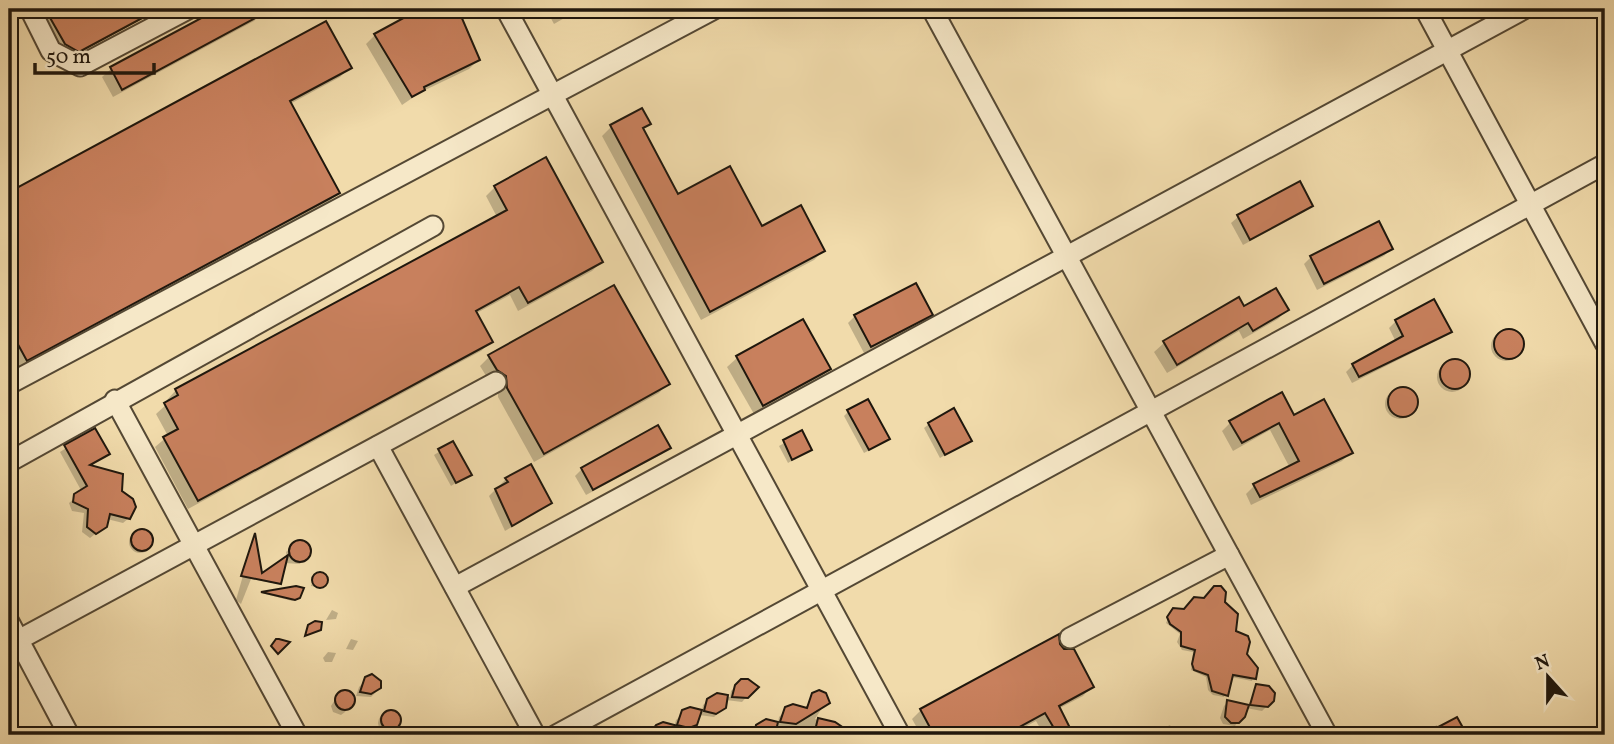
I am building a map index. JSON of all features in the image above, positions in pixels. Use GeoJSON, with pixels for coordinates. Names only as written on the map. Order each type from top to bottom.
{"type":"FeatureCollection","features":[{"type":"Feature","properties":{"kind":"lane"},"geometry":{"type":"LineString","coordinates":[[30,9],[51,51],[80,66],[188,9]]}},
{"type":"Feature","properties":{"kind":"lane"},"geometry":{"type":"LineString","coordinates":[[506,9],[900,735]]}},
{"type":"Feature","properties":{"kind":"lane"},"geometry":{"type":"LineString","coordinates":[[9,384],[714,9]]}},
{"type":"Feature","properties":{"kind":"lane"},"geometry":{"type":"LineString","coordinates":[[932,9],[1327,735]]}},
{"type":"Feature","properties":{"kind":"lane"},"geometry":{"type":"LineString","coordinates":[[1425,9],[1605,343]]}},
{"type":"Feature","properties":{"kind":"lane"},"geometry":{"type":"LineString","coordinates":[[455,587],[1524,9]]}},
{"type":"Feature","properties":{"kind":"lane"},"geometry":{"type":"LineString","coordinates":[[556,735],[1605,164]]}},
{"type":"Feature","properties":{"kind":"lane"},"geometry":{"type":"LineString","coordinates":[[9,462],[115,400],[433,226]]}},
{"type":"Feature","properties":{"kind":"lane"},"geometry":{"type":"LineString","coordinates":[[14,643],[496,382]]}},
{"type":"Feature","properties":{"kind":"lane"},"geometry":{"type":"LineString","coordinates":[[115,400],[297,735]]}},
{"type":"Feature","properties":{"kind":"lane"},"geometry":{"type":"LineString","coordinates":[[379,446],[535,735]]}},
{"type":"Feature","properties":{"kind":"lane"},"geometry":{"type":"LineString","coordinates":[[1070,638],[1229,555]]}},
{"type":"Feature","properties":{"kind":"lane"},"geometry":{"type":"LineString","coordinates":[[9,622],[14,643],[69,735]]}},
{"type":"Feature","properties":{"kind":"building"},"geometry":{"type":"Polygon","coordinates":[[[45,9],[159,9],[79,52],[65,44],[45,9]]]}},
{"type":"Feature","properties":{"kind":"building"},"geometry":{"type":"Polygon","coordinates":[[[218,9],[272,9],[122,90],[110,67],[218,9]]]}},
{"type":"Feature","properties":{"kind":"building"},"geometry":{"type":"Polygon","coordinates":[[[420,9],[458,9],[480,60],[424,87],[425,90],[412,97],[374,34],[420,9]]]}},
{"type":"Feature","properties":{"kind":"building"},"geometry":{"type":"Polygon","coordinates":[[[326,21],[352,68],[290,101],[340,193],[27,361],[9,328],[9,192],[326,21]]]}},
{"type":"Feature","properties":{"kind":"building"},"geometry":{"type":"Polygon","coordinates":[[[642,108],[651,124],[643,128],[678,194],[730,166],[762,226],[801,205],[825,251],[710,312],[610,125],[642,108]]]}},
{"type":"Feature","properties":{"kind":"building"},"geometry":{"type":"Polygon","coordinates":[[[546,157],[603,262],[528,303],[519,287],[476,311],[493,342],[198,501],[163,437],[178,429],[164,403],[178,395],[175,389],[507,210],[494,186],[546,157]]]}},
{"type":"Feature","properties":{"kind":"building"},"geometry":{"type":"Polygon","coordinates":[[[1300,181],[1313,206],[1250,240],[1237,215],[1300,181]]]}},
{"type":"Feature","properties":{"kind":"building"},"geometry":{"type":"Polygon","coordinates":[[[1379,221],[1393,249],[1324,284],[1310,256],[1379,221]]]}},
{"type":"Feature","properties":{"kind":"building"},"geometry":{"type":"Polygon","coordinates":[[[916,283],[933,315],[871,347],[854,315],[916,283]]]}},
{"type":"Feature","properties":{"kind":"building"},"geometry":{"type":"Polygon","coordinates":[[[614,285],[670,384],[544,454],[507,388],[506,376],[497,370],[488,355],[614,285]]]}},
{"type":"Feature","properties":{"kind":"building"},"geometry":{"type":"Polygon","coordinates":[[[1276,288],[1289,310],[1253,331],[1248,323],[1177,365],[1163,341],[1239,297],[1244,306],[1276,288]]]}},
{"type":"Feature","properties":{"kind":"building"},"geometry":{"type":"Polygon","coordinates":[[[1434,299],[1452,332],[1359,377],[1352,364],[1403,336],[1395,320],[1434,299]]]}},
{"type":"Feature","properties":{"kind":"building"},"geometry":{"type":"Polygon","coordinates":[[[803,319],[831,369],[763,406],[736,356],[803,319]]]}},
{"type":"Feature","properties":{"kind":"building"},"geometry":{"type":"Polygon","coordinates":[[[1509,329],[1520,333],[1524,344],[1520,355],[1509,359],[1498,355],[1494,344],[1498,333],[1509,329]]]}},
{"type":"Feature","properties":{"kind":"building"},"geometry":{"type":"Polygon","coordinates":[[[1455,359],[1466,363],[1470,374],[1466,385],[1455,389],[1444,385],[1440,374],[1444,363],[1455,359]]]}},
{"type":"Feature","properties":{"kind":"building"},"geometry":{"type":"Polygon","coordinates":[[[1403,387],[1414,391],[1418,402],[1414,413],[1403,417],[1392,413],[1388,402],[1392,391],[1403,387]]]}},
{"type":"Feature","properties":{"kind":"building"},"geometry":{"type":"Polygon","coordinates":[[[1282,392],[1294,415],[1324,399],[1353,453],[1260,497],[1253,484],[1299,461],[1279,423],[1242,443],[1229,421],[1282,392]]]}},
{"type":"Feature","properties":{"kind":"building"},"geometry":{"type":"Polygon","coordinates":[[[868,399],[890,439],[869,450],[847,410],[868,399]]]}},
{"type":"Feature","properties":{"kind":"building"},"geometry":{"type":"Polygon","coordinates":[[[954,408],[972,441],[945,455],[928,423],[954,408]]]}},
{"type":"Feature","properties":{"kind":"building"},"geometry":{"type":"Polygon","coordinates":[[[658,425],[671,448],[593,490],[581,468],[658,425]]]}},
{"type":"Feature","properties":{"kind":"building"},"geometry":{"type":"Polygon","coordinates":[[[95,428],[110,454],[90,465],[123,474],[122,491],[133,499],[136,507],[130,519],[110,514],[107,527],[96,534],[87,527],[88,509],[73,502],[74,494],[87,486],[64,445],[95,428]]]}},
{"type":"Feature","properties":{"kind":"building"},"geometry":{"type":"Polygon","coordinates":[[[802,430],[812,450],[792,460],[783,440],[802,430]]]}},
{"type":"Feature","properties":{"kind":"building"},"geometry":{"type":"Polygon","coordinates":[[[453,441],[472,475],[456,483],[438,449],[453,441]]]}},
{"type":"Feature","properties":{"kind":"building"},"geometry":{"type":"Polygon","coordinates":[[[531,464],[552,503],[512,526],[495,489],[508,482],[505,478],[531,464]]]}},
{"type":"Feature","properties":{"kind":"building"},"geometry":{"type":"Polygon","coordinates":[[[142,529],[150,532],[153,540],[150,548],[142,551],[134,548],[131,540],[134,532],[142,529]]]}},
{"type":"Feature","properties":{"kind":"building"},"geometry":{"type":"Polygon","coordinates":[[[255,533],[262,573],[288,555],[281,584],[241,576],[255,533]]]}},
{"type":"Feature","properties":{"kind":"building"},"geometry":{"type":"Polygon","coordinates":[[[300,540],[308,543],[311,551],[308,559],[300,562],[292,559],[289,551],[292,543],[300,540]]]}},
{"type":"Feature","properties":{"kind":"building"},"geometry":{"type":"Polygon","coordinates":[[[320,572],[328,580],[320,588],[312,580],[320,572]]]}},
{"type":"Feature","properties":{"kind":"building"},"geometry":{"type":"Polygon","coordinates":[[[296,586],[304,588],[300,598],[295,600],[261,592],[296,586]]]}},
{"type":"Feature","properties":{"kind":"building"},"geometry":{"type":"Polygon","coordinates":[[[1214,586],[1221,586],[1226,592],[1225,602],[1238,614],[1236,631],[1248,636],[1250,642],[1247,654],[1258,668],[1256,679],[1233,675],[1228,696],[1212,691],[1208,675],[1194,670],[1192,664],[1195,650],[1181,646],[1181,632],[1170,624],[1167,617],[1173,608],[1184,609],[1194,597],[1204,598],[1214,586]]]}},
{"type":"Feature","properties":{"kind":"building"},"geometry":{"type":"Polygon","coordinates":[[[315,621],[322,622],[321,630],[305,636],[308,625],[315,621]]]}},
{"type":"Feature","properties":{"kind":"building"},"geometry":{"type":"Polygon","coordinates":[[[1059,634],[1060,644],[1064,649],[1074,649],[1094,687],[1059,706],[1071,730],[1058,735],[1045,713],[1005,735],[934,735],[920,709],[1059,634]]]}},
{"type":"Feature","properties":{"kind":"building"},"geometry":{"type":"Polygon","coordinates":[[[276,639],[290,642],[278,654],[271,646],[276,639]]]}},
{"type":"Feature","properties":{"kind":"building"},"geometry":{"type":"Polygon","coordinates":[[[372,674],[381,681],[381,688],[371,694],[360,692],[365,677],[372,674]]]}},
{"type":"Feature","properties":{"kind":"building"},"geometry":{"type":"Polygon","coordinates":[[[741,679],[748,679],[759,687],[748,698],[732,697],[735,685],[741,679]]]}},
{"type":"Feature","properties":{"kind":"building"},"geometry":{"type":"Polygon","coordinates":[[[1256,684],[1269,686],[1275,693],[1274,701],[1268,707],[1250,705],[1256,684]]]}},
{"type":"Feature","properties":{"kind":"building"},"geometry":{"type":"Polygon","coordinates":[[[345,690],[352,693],[355,700],[352,707],[345,710],[338,707],[335,700],[338,693],[345,690]]]}},
{"type":"Feature","properties":{"kind":"building"},"geometry":{"type":"Polygon","coordinates":[[[819,690],[826,693],[830,703],[796,724],[780,722],[785,707],[793,704],[807,708],[812,693],[819,690]]]}},
{"type":"Feature","properties":{"kind":"building"},"geometry":{"type":"Polygon","coordinates":[[[717,693],[728,695],[726,708],[716,714],[704,711],[707,699],[717,693]]]}},
{"type":"Feature","properties":{"kind":"building"},"geometry":{"type":"Polygon","coordinates":[[[1227,700],[1249,705],[1245,717],[1239,723],[1231,723],[1225,717],[1227,700]]]}},
{"type":"Feature","properties":{"kind":"building"},"geometry":{"type":"Polygon","coordinates":[[[690,707],[702,710],[697,725],[689,728],[677,725],[682,710],[690,707]]]}},
{"type":"Feature","properties":{"kind":"building"},"geometry":{"type":"Polygon","coordinates":[[[391,710],[398,713],[401,720],[398,727],[391,730],[384,727],[381,720],[384,713],[391,710]]]}},
{"type":"Feature","properties":{"kind":"building"},"geometry":{"type":"Polygon","coordinates":[[[1457,717],[1467,735],[1423,735],[1457,717]]]}},
{"type":"Feature","properties":{"kind":"building"},"geometry":{"type":"Polygon","coordinates":[[[818,718],[835,722],[854,735],[814,735],[818,718]]]}},
{"type":"Feature","properties":{"kind":"building"},"geometry":{"type":"Polygon","coordinates":[[[766,719],[778,722],[775,735],[754,735],[756,725],[766,719]]]}},
{"type":"Feature","properties":{"kind":"building"},"geometry":{"type":"Polygon","coordinates":[[[663,722],[697,731],[696,735],[649,735],[656,725],[663,722]]]}}]}
